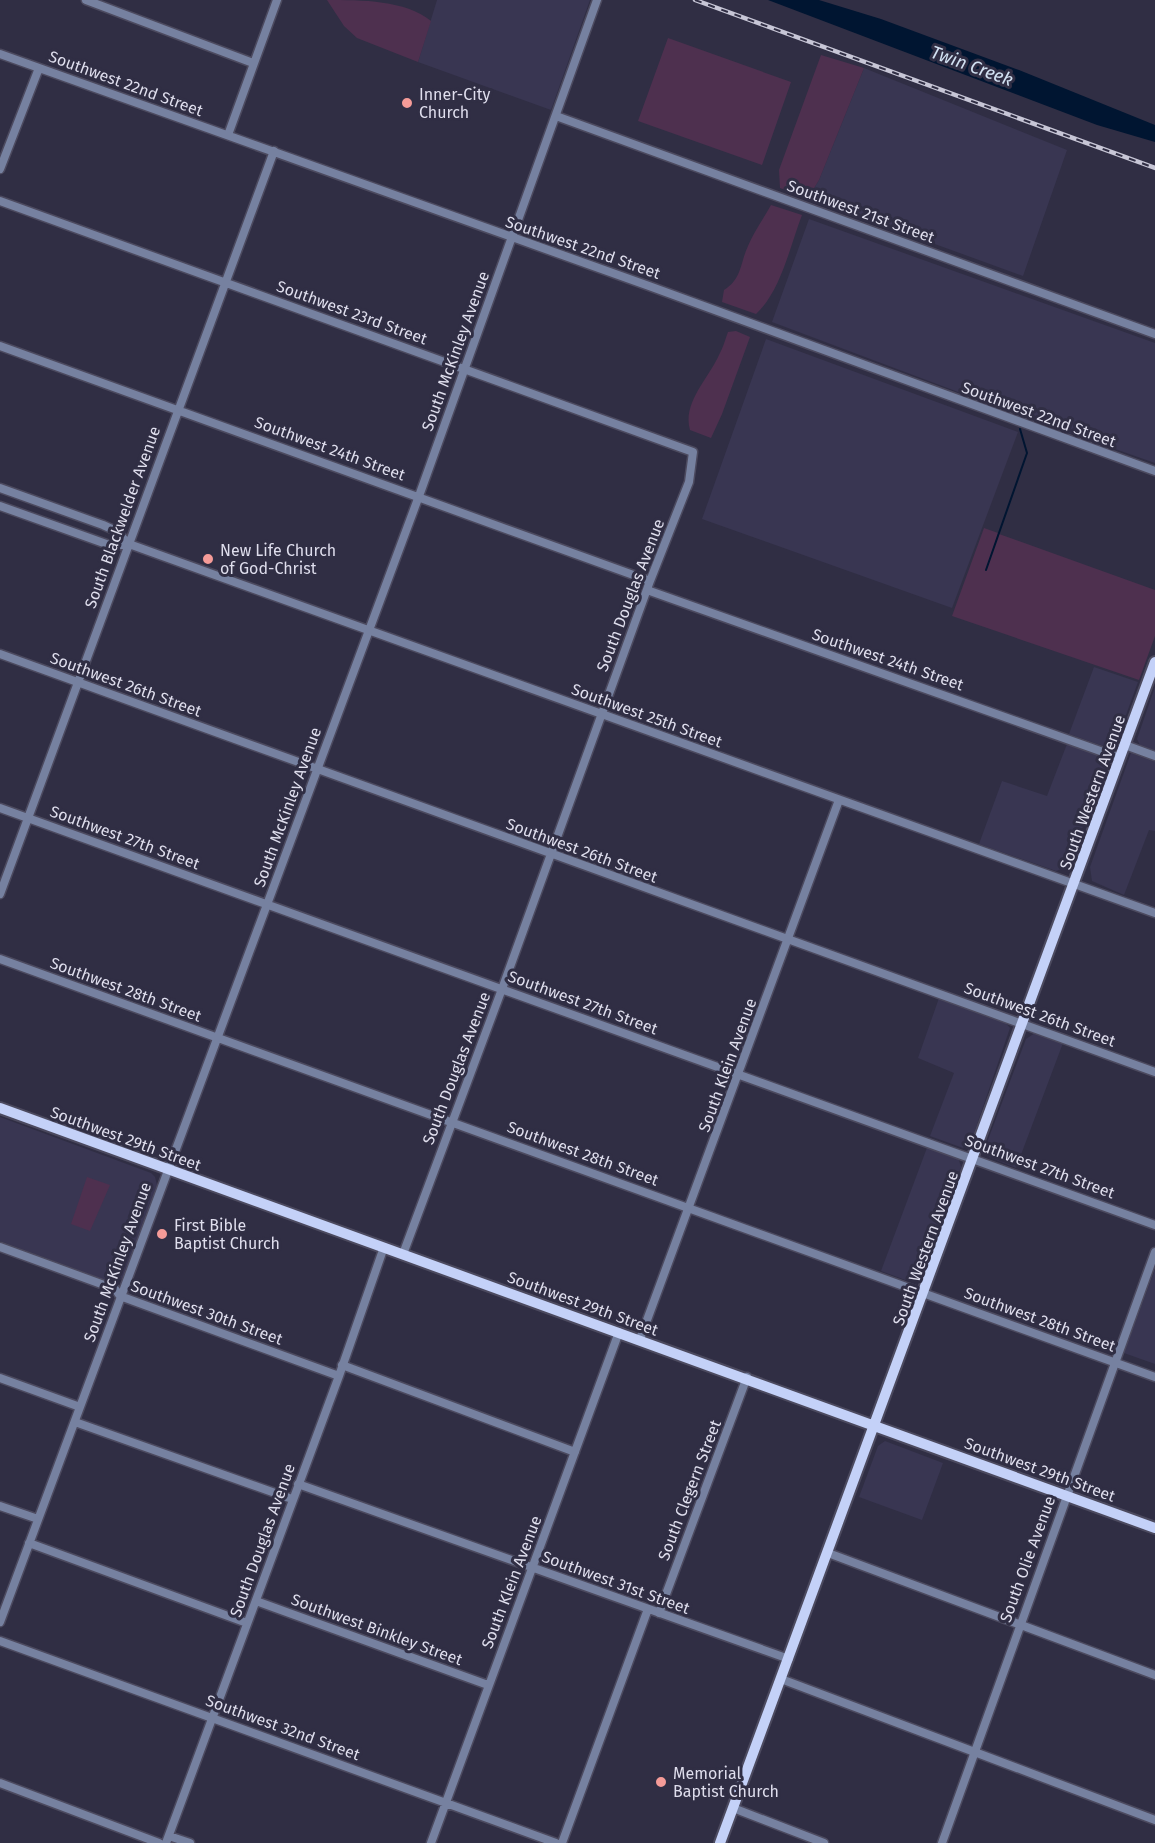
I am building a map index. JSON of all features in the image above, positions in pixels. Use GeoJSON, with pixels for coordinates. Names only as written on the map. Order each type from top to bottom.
{"type":"FeatureCollection","features":[{"type":"Feature","properties":{"kind":"main road","name":"South Western Avenue"},"geometry":{"type":"LineString","coordinates":[[720,1843],[876,1425],[1155,662]]}},
{"type":"Feature","properties":{"kind":"main road","name":"Southwest 29th Street"},"geometry":{"type":"LineString","coordinates":[[0,1108],[747,1377],[1155,1528]]}},
{"type":"Feature","properties":{"kind":"street"},"geometry":{"type":"LineString","coordinates":[[86,0],[253,63]]}},
{"type":"Feature","properties":{"kind":"street"},"geometry":{"type":"LineString","coordinates":[[228,135],[277,0]]}},
{"type":"Feature","properties":{"kind":"street","name":"South McKinley Avenue"},"geometry":{"type":"LineString","coordinates":[[0,1622],[167,1168],[218,1039],[316,768],[419,496],[597,0]]}},
{"type":"Feature","properties":{"kind":"street","name":"Southwest 22nd Street"},"geometry":{"type":"LineString","coordinates":[[0,54],[274,151],[512,239],[649,286],[1155,471]]}},
{"type":"Feature","properties":{"kind":"street"},"geometry":{"type":"LineString","coordinates":[[0,169],[39,68]]}},
{"type":"Feature","properties":{"kind":"street","name":"Southwest 21st Street"},"geometry":{"type":"LineString","coordinates":[[556,116],[1155,334]]}},
{"type":"Feature","properties":{"kind":"street","name":"South Blackwelder Avenue"},"geometry":{"type":"LineString","coordinates":[[0,894],[274,151]]}},
{"type":"Feature","properties":{"kind":"street","name":"Southwest 23rd Street"},"geometry":{"type":"LineString","coordinates":[[0,201],[693,452]]}},
{"type":"Feature","properties":{"kind":"street","name":"Southwest 24th Street"},"geometry":{"type":"LineString","coordinates":[[0,346],[650,580]]}},
{"type":"Feature","properties":{"kind":"street","name":"South Douglas Avenue"},"geometry":{"type":"LineString","coordinates":[[403,1254],[502,989],[646,590],[689,482],[693,452]]}},
{"type":"Feature","properties":{"kind":"street","name":"Southwest 25th Street"},"geometry":{"type":"LineString","coordinates":[[0,488],[103,525],[116,531],[129,544],[368,632],[1155,913]]}},
{"type":"Feature","properties":{"kind":"street","name":"Southwest 25th Street"},"geometry":{"type":"LineString","coordinates":[[0,506],[112,546],[129,544]]}},
{"type":"Feature","properties":{"kind":"street","name":"Southwest 24th Street"},"geometry":{"type":"LineString","coordinates":[[646,590],[1120,758]]}},
{"type":"Feature","properties":{"kind":"street","name":"Southwest 26th Street"},"geometry":{"type":"LineString","coordinates":[[0,654],[1155,1072]]}},
{"type":"Feature","properties":{"kind":"street"},"geometry":{"type":"LineString","coordinates":[[1125,745],[1155,756]]}},
{"type":"Feature","properties":{"kind":"street","name":"South Klein Avenue"},"geometry":{"type":"LineString","coordinates":[[640,1340],[740,1074],[839,800]]}},
{"type":"Feature","properties":{"kind":"street","name":"Southwest 27th Street"},"geometry":{"type":"LineString","coordinates":[[0,808],[1155,1225]]}},
{"type":"Feature","properties":{"kind":"street","name":"Southwest 28th Street"},"geometry":{"type":"LineString","coordinates":[[0,959],[1155,1377]]}},
{"type":"Feature","properties":{"kind":"street","name":"Southwest 30th Street"},"geometry":{"type":"LineString","coordinates":[[0,1247],[115,1289],[120,1296],[339,1376]]}},
{"type":"Feature","properties":{"kind":"street","name":"South Douglas Avenue"},"geometry":{"type":"LineString","coordinates":[[168,1839],[339,1376],[384,1247]]}},
{"type":"Feature","properties":{"kind":"street","name":"South Olie Avenue"},"geometry":{"type":"LineString","coordinates":[[942,1843],[1155,1252]]}},
{"type":"Feature","properties":{"kind":"street","name":"South Klein Avenue"},"geometry":{"type":"LineString","coordinates":[[431,1843],[619,1332]]}},
{"type":"Feature","properties":{"kind":"street"},"geometry":{"type":"LineString","coordinates":[[342,1365],[575,1452]]}},
{"type":"Feature","properties":{"kind":"street","name":"South Clegern Street"},"geometry":{"type":"LineString","coordinates":[[659,1613],[747,1377]]}},
{"type":"Feature","properties":{"kind":"street"},"geometry":{"type":"LineString","coordinates":[[0,1378],[80,1407]]}},
{"type":"Feature","properties":{"kind":"street"},"geometry":{"type":"LineString","coordinates":[[75,1422],[292,1499]]}},
{"type":"Feature","properties":{"kind":"street","name":"Southwest 31st Street"},"geometry":{"type":"LineString","coordinates":[[298,1484],[789,1659]]}},
{"type":"Feature","properties":{"kind":"street"},"geometry":{"type":"LineString","coordinates":[[0,1506],[38,1520]]}},
{"type":"Feature","properties":{"kind":"street"},"geometry":{"type":"LineString","coordinates":[[29,1543],[247,1623]]}},
{"type":"Feature","properties":{"kind":"street"},"geometry":{"type":"LineString","coordinates":[[828,1553],[1155,1675]]}},
{"type":"Feature","properties":{"kind":"street","name":"Southwest Binkley Street"},"geometry":{"type":"LineString","coordinates":[[256,1601],[488,1685]]}},
{"type":"Feature","properties":{"kind":"street"},"geometry":{"type":"LineString","coordinates":[[562,1843],[648,1609]]}},
{"type":"Feature","properties":{"kind":"street","name":"Southwest 32nd Street"},"geometry":{"type":"LineString","coordinates":[[0,1641],[446,1801],[556,1843]]}},
{"type":"Feature","properties":{"kind":"street"},"geometry":{"type":"LineString","coordinates":[[781,1679],[1155,1820]]}},
{"type":"Feature","properties":{"kind":"street"},"geometry":{"type":"LineString","coordinates":[[0,1783],[159,1843]]}},
{"type":"Feature","properties":{"kind":"street"},"geometry":{"type":"LineString","coordinates":[[733,1808],[824,1843]]}},
{"type":"Feature","properties":{"kind":"street"},"geometry":{"type":"LineString","coordinates":[[168,1839],[189,1843]]}},
{"type":"Feature","properties":{"kind":"shaded area"},"geometry":{"type":"Polygon","coordinates":[[[327,0],[368,1],[396,5],[421,14],[431,21],[418,62],[357,38],[344,26],[327,0]]]}},
{"type":"Feature","properties":{"kind":"shaded area"},"geometry":{"type":"Polygon","coordinates":[[[437,0],[590,0],[551,110],[418,62],[437,0]]]}},
{"type":"Feature","properties":{"kind":"shaded area"},"geometry":{"type":"Polygon","coordinates":[[[668,38],[791,82],[762,165],[638,121],[668,38]]]}},
{"type":"Feature","properties":{"kind":"shaded area"},"geometry":{"type":"Polygon","coordinates":[[[821,55],[864,68],[819,180],[808,198],[780,188],[779,170],[821,55]]]}},
{"type":"Feature","properties":{"kind":"shaded area"},"geometry":{"type":"Polygon","coordinates":[[[864,68],[1067,150],[1023,276],[808,198],[819,180],[864,68]]]}},
{"type":"Feature","properties":{"kind":"shaded area"},"geometry":{"type":"Polygon","coordinates":[[[771,205],[802,215],[778,281],[765,304],[756,314],[722,302],[724,290],[737,276],[750,241],[771,205]]]}},
{"type":"Feature","properties":{"kind":"shaded area"},"geometry":{"type":"Polygon","coordinates":[[[809,219],[1155,343],[1155,463],[1027,418],[772,322],[809,219]]]}},
{"type":"Feature","properties":{"kind":"shaded area"},"geometry":{"type":"Polygon","coordinates":[[[736,331],[750,337],[711,438],[690,430],[690,410],[693,400],[715,364],[728,332],[736,331]]]}},
{"type":"Feature","properties":{"kind":"shaded area"},"geometry":{"type":"Polygon","coordinates":[[[766,339],[1018,432],[952,608],[702,519],[766,339]]]}},
{"type":"Feature","properties":{"kind":"shaded area"},"geometry":{"type":"Polygon","coordinates":[[[984,528],[998,533],[986,570],[999,534],[1155,590],[1155,636],[1139,680],[952,616],[984,528]]]}},
{"type":"Feature","properties":{"kind":"shaded area"},"geometry":{"type":"Polygon","coordinates":[[[1094,667],[1138,682],[1115,745],[1103,746],[1069,734],[1094,667]]]}},
{"type":"Feature","properties":{"kind":"shaded area"},"geometry":{"type":"Polygon","coordinates":[[[1155,687],[1155,752],[1140,745],[1137,739],[1155,687]]]}},
{"type":"Feature","properties":{"kind":"shaded area"},"geometry":{"type":"Polygon","coordinates":[[[1067,744],[1100,755],[1107,759],[1108,763],[1067,867],[1056,871],[979,844],[1002,781],[1047,796],[1067,744]]]}},
{"type":"Feature","properties":{"kind":"shaded area"},"geometry":{"type":"Polygon","coordinates":[[[1131,753],[1155,762],[1155,831],[1149,830],[1124,895],[1092,881],[1090,867],[1131,753]]]}},
{"type":"Feature","properties":{"kind":"shaded area"},"geometry":{"type":"Polygon","coordinates":[[[939,998],[1004,1021],[1010,1028],[973,1136],[963,1148],[930,1136],[954,1073],[918,1058],[939,998]]]}},
{"type":"Feature","properties":{"kind":"shaded area"},"geometry":{"type":"Polygon","coordinates":[[[1035,1033],[1063,1043],[1016,1168],[989,1157],[986,1145],[1026,1039],[1035,1033]]]}},
{"type":"Feature","properties":{"kind":"shaded area"},"geometry":{"type":"Polygon","coordinates":[[[0,1117],[151,1173],[155,1177],[157,1185],[122,1279],[113,1283],[0,1241],[0,1117]]]}},
{"type":"Feature","properties":{"kind":"shaded area"},"geometry":{"type":"Polygon","coordinates":[[[928,1145],[958,1157],[961,1167],[921,1277],[916,1281],[908,1281],[881,1271],[928,1145]]]}},
{"type":"Feature","properties":{"kind":"shaded area"},"geometry":{"type":"Polygon","coordinates":[[[87,1177],[110,1185],[90,1231],[71,1224],[87,1177]]]}},
{"type":"Feature","properties":{"kind":"shaded area"},"geometry":{"type":"Polygon","coordinates":[[[1155,1269],[1155,1364],[1124,1353],[1155,1269]]]}},
{"type":"Feature","properties":{"kind":"shaded area"},"geometry":{"type":"Polygon","coordinates":[[[885,1441],[943,1463],[922,1520],[859,1497],[878,1446],[885,1441]]]}},
{"type":"Feature","properties":{"kind":"water","name":"Twin Creek"},"geometry":{"type":"Polygon","coordinates":[[[768,0],[819,0],[881,19],[1019,70],[1155,125],[1155,142],[1097,125],[768,0]]]}},
{"type":"Feature","properties":{"kind":"waterway"},"geometry":{"type":"LineString","coordinates":[[986,570],[1027,453],[1020,429]]}},
{"type":"Feature","properties":{"kind":"railway"},"geometry":{"type":"LineString","coordinates":[[695,0],[1155,168]]}},
{"type":"Feature","properties":{"kind":"place","name":"Inner-City Church"},"geometry":{"type":"Point","coordinates":[407,103]}},
{"type":"Feature","properties":{"kind":"place","name":"New Life Church of God-Christ"},"geometry":{"type":"Point","coordinates":[208,559]}},
{"type":"Feature","properties":{"kind":"place","name":"First Bible Baptist Church"},"geometry":{"type":"Point","coordinates":[162,1234]}},
{"type":"Feature","properties":{"kind":"place","name":"Memorial Baptist Church"},"geometry":{"type":"Point","coordinates":[661,1782]}}]}
